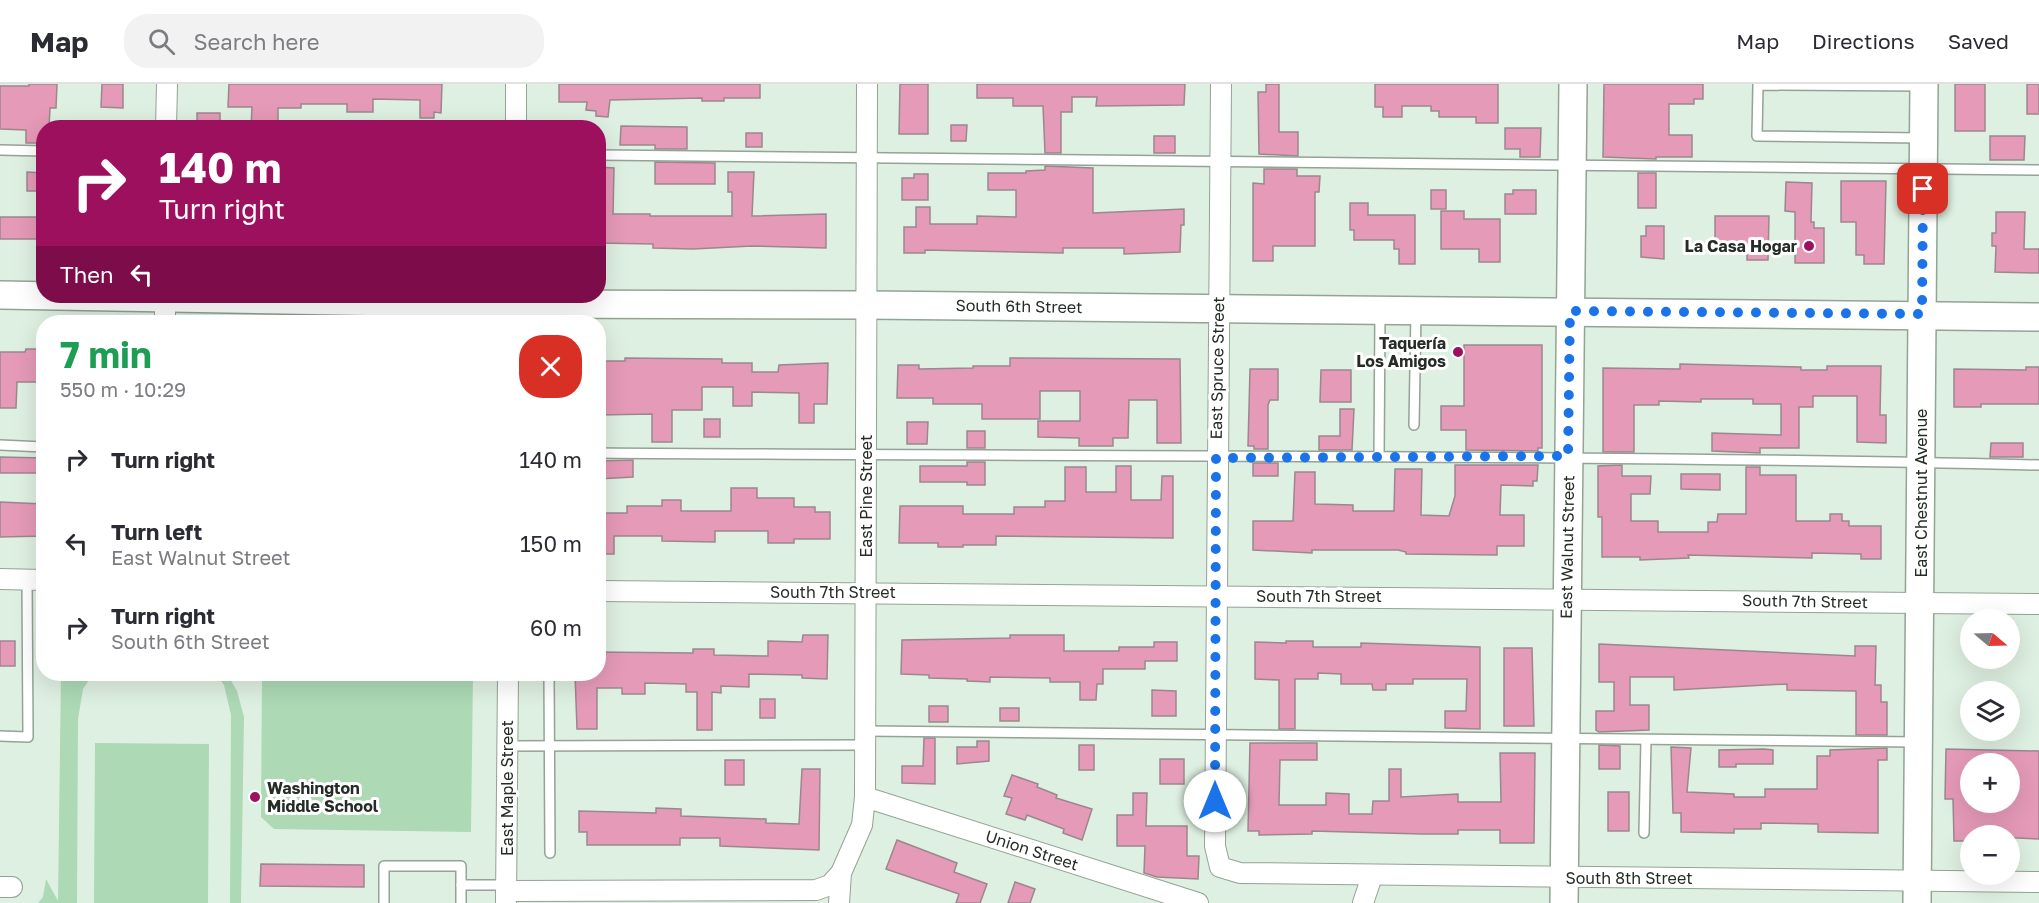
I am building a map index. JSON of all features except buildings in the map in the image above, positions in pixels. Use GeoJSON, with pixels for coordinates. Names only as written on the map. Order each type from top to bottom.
{"type":"FeatureCollection","features":[{"type":"Feature","properties":{"kind":"street"},"geometry":{"type":"LineString","coordinates":[[166,120],[167,84]]}},
{"type":"Feature","properties":{"kind":"street"},"geometry":{"type":"LineString","coordinates":[[516,84],[516,120]]}},
{"type":"Feature","properties":{"kind":"street","name":"East Pine Street"},"geometry":{"type":"LineString","coordinates":[[839,903],[841,873],[862,825],[865,797],[867,84]]}},
{"type":"Feature","properties":{"kind":"street","name":"East Spruce Street"},"geometry":{"type":"LineString","coordinates":[[1220,867],[1215,846],[1215,596],[1221,84]]}},
{"type":"Feature","properties":{"kind":"street","name":"East Walnut Street"},"geometry":{"type":"LineString","coordinates":[[1564,891],[1573,84]]}},
{"type":"Feature","properties":{"kind":"street","name":"East Chestnut Avenue"},"geometry":{"type":"LineString","coordinates":[[1917,892],[1924,85]]}},
{"type":"Feature","properties":{"kind":"street","name":"South 6th Street"},"geometry":{"type":"LineString","coordinates":[[0,295],[36,297]]}},
{"type":"Feature","properties":{"kind":"street","name":"South 6th Street"},"geometry":{"type":"LineString","coordinates":[[132,303],[516,307],[866,304],[2039,317]]}},
{"type":"Feature","properties":{"kind":"street"},"geometry":{"type":"LineString","coordinates":[[0,579],[35,580]]}},
{"type":"Feature","properties":{"kind":"street","name":"South 7th Street"},"geometry":{"type":"LineString","coordinates":[[606,591],[2039,604]]}},
{"type":"Feature","properties":{"kind":"street","name":"East Maple Street"},"geometry":{"type":"LineString","coordinates":[[506,893],[508,681]]}},
{"type":"Feature","properties":{"kind":"street","name":"Union Street"},"geometry":{"type":"LineString","coordinates":[[865,797],[1198,903]]}},
{"type":"Feature","properties":{"kind":"street","name":"South 8th Street"},"geometry":{"type":"LineString","coordinates":[[1220,867],[1240,873],[1372,876],[1564,891],[1917,892],[2039,882]]}},
{"type":"Feature","properties":{"kind":"street"},"geometry":{"type":"LineString","coordinates":[[506,893],[816,890],[830,885],[841,873]]}},
{"type":"Feature","properties":{"kind":"street"},"geometry":{"type":"LineString","coordinates":[[1363,903],[1372,876]]}},
{"type":"Feature","properties":{"kind":"lane"},"geometry":{"type":"LineString","coordinates":[[1924,85],[1758,85],[1757,136],[1924,138]]}},
{"type":"Feature","properties":{"kind":"lane"},"geometry":{"type":"LineString","coordinates":[[0,150],[36,151]]}},
{"type":"Feature","properties":{"kind":"lane"},"geometry":{"type":"LineString","coordinates":[[606,154],[2039,170]]}},
{"type":"Feature","properties":{"kind":"lane"},"geometry":{"type":"LineString","coordinates":[[1378,457],[1380,310]]}},
{"type":"Feature","properties":{"kind":"lane"},"geometry":{"type":"LineString","coordinates":[[1414,425],[1416,310]]}},
{"type":"Feature","properties":{"kind":"lane"},"geometry":{"type":"LineString","coordinates":[[0,446],[36,447]]}},
{"type":"Feature","properties":{"kind":"lane"},"geometry":{"type":"LineString","coordinates":[[606,453],[1216,458],[1568,456],[2039,465]]}},
{"type":"Feature","properties":{"kind":"lane"},"geometry":{"type":"LineString","coordinates":[[0,736],[28,737],[35,580]]}},
{"type":"Feature","properties":{"kind":"lane"},"geometry":{"type":"LineString","coordinates":[[549,681],[550,853]]}},
{"type":"Feature","properties":{"kind":"lane"},"geometry":{"type":"LineString","coordinates":[[507,746],[865,738],[1215,734],[1919,742]]}},
{"type":"Feature","properties":{"kind":"lane"},"geometry":{"type":"LineString","coordinates":[[1644,833],[1646,740]]}},
{"type":"Feature","properties":{"kind":"lane"},"geometry":{"type":"LineString","coordinates":[[384,903],[384,867],[461,866],[461,903]]}},
{"type":"Feature","properties":{"kind":"lane"},"geometry":{"type":"LineString","coordinates":[[461,885],[506,893]]}},
{"type":"Feature","properties":{"kind":"green space"},"geometry":{"type":"Polygon","coordinates":[[[61,681],[88,681],[83,689],[78,719],[77,903],[38,903],[43,897],[46,879],[58,901],[61,681]]]}},
{"type":"Feature","properties":{"kind":"green space"},"geometry":{"type":"Polygon","coordinates":[[[221,681],[231,681],[237,691],[244,717],[241,903],[230,903],[231,715],[221,681]]]}},
{"type":"Feature","properties":{"kind":"green space"},"geometry":{"type":"Polygon","coordinates":[[[262,681],[473,681],[471,832],[274,829],[261,817],[262,681]]]}},
{"type":"Feature","properties":{"kind":"green space"},"geometry":{"type":"Polygon","coordinates":[[[95,743],[209,744],[208,903],[94,903],[95,743]]]}},
{"type":"Feature","properties":{"kind":"place","name":"La Casa Hogar"},"geometry":{"type":"Point","coordinates":[1809,246]}},
{"type":"Feature","properties":{"kind":"place","name":"Taquería Los Amigos"},"geometry":{"type":"Point","coordinates":[1458,352]}},
{"type":"Feature","properties":{"kind":"place","name":"Washington Middle School"},"geometry":{"type":"Point","coordinates":[255,797]}},
{"type":"Feature","properties":{"kind":"route"},"geometry":{"type":"LineString","coordinates":[[1215,801],[1216,458],[1568,456],[1570,311],[1922,314],[1923,189]]}}]}
